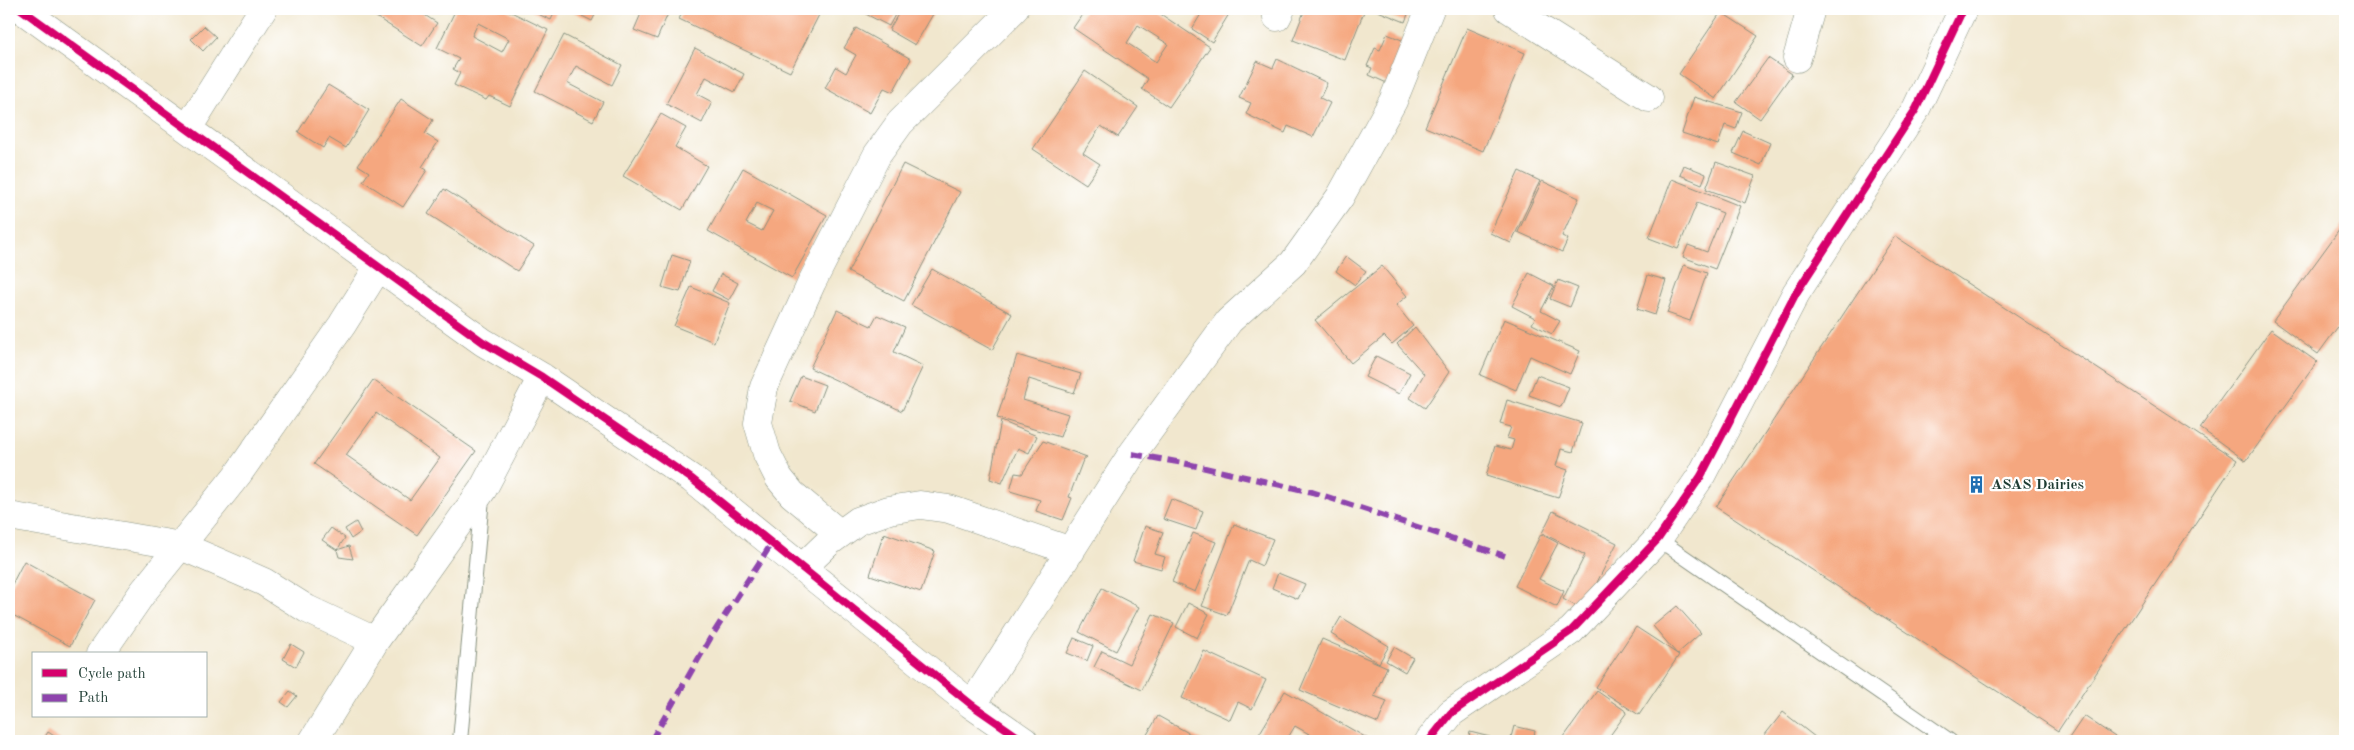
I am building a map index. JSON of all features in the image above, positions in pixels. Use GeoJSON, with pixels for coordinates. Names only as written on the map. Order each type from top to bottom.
{"type":"FeatureCollection","features":[{"type":"Feature","properties":{"kind":"street"},"geometry":{"type":"LineString","coordinates":[[21,9],[483,342],[542,377],[692,479],[972,705],[1024,741]]}},
{"type":"Feature","properties":{"kind":"street"},"geometry":{"type":"LineString","coordinates":[[188,128],[263,9]]}},
{"type":"Feature","properties":{"kind":"street"},"geometry":{"type":"LineString","coordinates":[[840,534],[792,494],[779,478],[767,454],[758,423],[764,388],[812,282],[876,155],[900,123],[1014,9]]}},
{"type":"Feature","properties":{"kind":"street"},"geometry":{"type":"LineString","coordinates":[[972,705],[1132,454],[1229,320],[1293,263],[1340,197],[1393,101],[1430,9]]}},
{"type":"Feature","properties":{"kind":"street"},"geometry":{"type":"LineString","coordinates":[[1509,9],[1649,98]]}},
{"type":"Feature","properties":{"kind":"street"},"geometry":{"type":"LineString","coordinates":[[1797,58],[1811,9]]}},
{"type":"Feature","properties":{"kind":"street"},"geometry":{"type":"LineString","coordinates":[[1429,741],[1451,713],[1571,631],[1658,539],[1700,476],[1796,293],[1916,109],[1954,13]]}},
{"type":"Feature","properties":{"kind":"street"},"geometry":{"type":"LineString","coordinates":[[101,652],[143,592],[238,474],[342,325],[379,266]]}},
{"type":"Feature","properties":{"kind":"street"},"geometry":{"type":"LineString","coordinates":[[312,741],[375,641],[483,489],[542,377]]}},
{"type":"Feature","properties":{"kind":"street"},"geometry":{"type":"LineString","coordinates":[[802,568],[840,534],[858,521],[889,510],[920,505],[948,509],[1071,551]]}},
{"type":"Feature","properties":{"kind":"street"},"geometry":{"type":"LineString","coordinates":[[9,516],[181,546],[264,582],[307,609],[375,641]]}},
{"type":"Feature","properties":{"kind":"lane"},"geometry":{"type":"LineString","coordinates":[[460,741],[483,489]]}},
{"type":"Feature","properties":{"kind":"lane"},"geometry":{"type":"LineString","coordinates":[[1658,539],[1950,741]]}},
{"type":"Feature","properties":{"kind":"building"},"geometry":{"type":"Polygon","coordinates":[[[382,9],[422,9],[420,12],[437,23],[422,46],[376,17],[382,9]]]}},
{"type":"Feature","properties":{"kind":"building"},"geometry":{"type":"Polygon","coordinates":[[[456,9],[505,9],[548,30],[510,106],[489,96],[486,100],[454,85],[460,73],[453,69],[459,59],[437,48],[456,9]],[[478,23],[472,36],[502,52],[509,39],[478,23]]]}},
{"type":"Feature","properties":{"kind":"building"},"geometry":{"type":"Polygon","coordinates":[[[527,9],[556,9],[551,20],[527,9]]]}},
{"type":"Feature","properties":{"kind":"building"},"geometry":{"type":"Polygon","coordinates":[[[576,9],[598,9],[592,21],[574,12],[576,9]]]}},
{"type":"Feature","properties":{"kind":"building"},"geometry":{"type":"Polygon","coordinates":[[[643,9],[670,9],[657,39],[634,30],[643,9]]]}},
{"type":"Feature","properties":{"kind":"building"},"geometry":{"type":"Polygon","coordinates":[[[684,9],[752,9],[767,16],[771,9],[822,9],[790,72],[679,19],[684,9]]]}},
{"type":"Feature","properties":{"kind":"building"},"geometry":{"type":"Polygon","coordinates":[[[856,9],[898,9],[889,26],[856,9]]]}},
{"type":"Feature","properties":{"kind":"building"},"geometry":{"type":"Polygon","coordinates":[[[901,9],[936,9],[915,45],[889,30],[901,9]]]}},
{"type":"Feature","properties":{"kind":"building"},"geometry":{"type":"Polygon","coordinates":[[[1086,9],[1153,9],[1210,47],[1169,107],[1142,89],[1148,79],[1073,28],[1086,9]],[[1138,25],[1127,43],[1156,62],[1168,44],[1138,25]]]}},
{"type":"Feature","properties":{"kind":"building"},"geometry":{"type":"Polygon","coordinates":[[[1204,9],[1232,9],[1212,42],[1192,29],[1204,9]]]}},
{"type":"Feature","properties":{"kind":"building"},"geometry":{"type":"Polygon","coordinates":[[[1305,9],[1365,9],[1345,60],[1293,40],[1305,9]]]}},
{"type":"Feature","properties":{"kind":"building"},"geometry":{"type":"Polygon","coordinates":[[[1373,9],[1410,9],[1405,22],[1373,9]]]}},
{"type":"Feature","properties":{"kind":"building"},"geometry":{"type":"Polygon","coordinates":[[[1721,12],[1758,36],[1716,99],[1679,74],[1721,12]]]}},
{"type":"Feature","properties":{"kind":"building"},"geometry":{"type":"Polygon","coordinates":[[[204,26],[216,37],[203,51],[191,39],[204,26]]]}},
{"type":"Feature","properties":{"kind":"building"},"geometry":{"type":"Polygon","coordinates":[[[856,28],[911,59],[893,92],[884,88],[870,113],[825,88],[836,67],[846,73],[856,55],[844,48],[856,28]]]}},
{"type":"Feature","properties":{"kind":"building"},"geometry":{"type":"Polygon","coordinates":[[[1467,28],[1525,53],[1483,151],[1425,127],[1467,28]]]}},
{"type":"Feature","properties":{"kind":"building"},"geometry":{"type":"Polygon","coordinates":[[[1387,34],[1407,42],[1389,84],[1369,75],[1372,68],[1367,66],[1375,48],[1380,50],[1387,34]]]}},
{"type":"Feature","properties":{"kind":"building"},"geometry":{"type":"Polygon","coordinates":[[[564,35],[622,65],[612,85],[576,66],[567,83],[603,102],[593,121],[535,91],[564,35]]]}},
{"type":"Feature","properties":{"kind":"building"},"geometry":{"type":"Polygon","coordinates":[[[695,48],[744,74],[735,92],[706,77],[697,94],[712,102],[702,123],[666,104],[695,48]]]}},
{"type":"Feature","properties":{"kind":"building"},"geometry":{"type":"Polygon","coordinates":[[[1768,58],[1792,74],[1760,119],[1736,102],[1768,58]]]}},
{"type":"Feature","properties":{"kind":"building"},"geometry":{"type":"Polygon","coordinates":[[[1277,59],[1327,83],[1320,98],[1330,103],[1313,137],[1288,126],[1285,133],[1246,114],[1251,103],[1239,98],[1257,61],[1273,68],[1277,59]]]}},
{"type":"Feature","properties":{"kind":"building"},"geometry":{"type":"Polygon","coordinates":[[[1085,71],[1138,107],[1118,137],[1101,126],[1083,153],[1100,164],[1086,184],[1033,149],[1085,71]]]}},
{"type":"Feature","properties":{"kind":"building"},"geometry":{"type":"Polygon","coordinates":[[[328,85],[369,110],[346,148],[329,138],[323,148],[298,132],[328,85]]]}},
{"type":"Feature","properties":{"kind":"building"},"geometry":{"type":"Polygon","coordinates":[[[1694,97],[1742,112],[1736,129],[1725,125],[1718,145],[1682,133],[1694,97]]]}},
{"type":"Feature","properties":{"kind":"building"},"geometry":{"type":"Polygon","coordinates":[[[401,99],[433,120],[425,134],[438,142],[422,167],[427,170],[403,207],[363,181],[369,172],[358,165],[401,99]]]}},
{"type":"Feature","properties":{"kind":"building"},"geometry":{"type":"Polygon","coordinates":[[[661,114],[686,128],[675,147],[707,166],[682,210],[623,176],[661,114]]]}},
{"type":"Feature","properties":{"kind":"building"},"geometry":{"type":"Polygon","coordinates":[[[1743,131],[1770,143],[1761,165],[1733,153],[1743,131]]]}},
{"type":"Feature","properties":{"kind":"building"},"geometry":{"type":"Polygon","coordinates":[[[1716,162],[1755,176],[1745,203],[1706,189],[1716,162]]]}},
{"type":"Feature","properties":{"kind":"building"},"geometry":{"type":"Polygon","coordinates":[[[903,164],[960,192],[904,301],[848,272],[903,164]]]}},
{"type":"Feature","properties":{"kind":"building"},"geometry":{"type":"Polygon","coordinates":[[[1684,165],[1706,174],[1702,184],[1680,175],[1684,165]]]}},
{"type":"Feature","properties":{"kind":"building"},"geometry":{"type":"Polygon","coordinates":[[[743,168],[827,215],[792,278],[708,231],[743,168]],[[757,203],[746,223],[762,231],[773,211],[757,203]]]}},
{"type":"Feature","properties":{"kind":"building"},"geometry":{"type":"Polygon","coordinates":[[[1519,171],[1540,181],[1511,243],[1490,233],[1519,171]]]}},
{"type":"Feature","properties":{"kind":"building"},"geometry":{"type":"Polygon","coordinates":[[[1672,179],[1740,206],[1715,269],[1683,257],[1688,245],[1707,252],[1723,213],[1697,203],[1678,249],[1649,238],[1672,179]]]}},
{"type":"Feature","properties":{"kind":"building"},"geometry":{"type":"Polygon","coordinates":[[[1542,181],[1579,198],[1562,236],[1568,239],[1562,252],[1518,232],[1542,181]]]}},
{"type":"Feature","properties":{"kind":"building"},"geometry":{"type":"Polygon","coordinates":[[[444,189],[534,246],[517,271],[428,214],[444,189]]]}},
{"type":"Feature","properties":{"kind":"building"},"geometry":{"type":"Polygon","coordinates":[[[2345,222],[2345,317],[2318,354],[2273,321],[2345,222]]]}},
{"type":"Feature","properties":{"kind":"building","name":"ASAS Dairies"},"geometry":{"type":"Polygon","coordinates":[[[1895,236],[2237,460],[2058,731],[1716,507],[1895,236]]]}},
{"type":"Feature","properties":{"kind":"building"},"geometry":{"type":"Polygon","coordinates":[[[672,255],[690,261],[680,292],[662,287],[672,255]]]}},
{"type":"Feature","properties":{"kind":"building"},"geometry":{"type":"Polygon","coordinates":[[[1346,256],[1366,271],[1355,285],[1336,271],[1346,256]]]}},
{"type":"Feature","properties":{"kind":"building"},"geometry":{"type":"Polygon","coordinates":[[[1684,265],[1707,273],[1690,321],[1667,313],[1684,265]]]}},
{"type":"Feature","properties":{"kind":"building"},"geometry":{"type":"Polygon","coordinates":[[[1382,266],[1407,296],[1396,305],[1413,326],[1392,344],[1384,336],[1351,363],[1315,320],[1382,266]]]}},
{"type":"Feature","properties":{"kind":"building"},"geometry":{"type":"Polygon","coordinates":[[[932,269],[1012,314],[992,350],[911,305],[932,269]]]}},
{"type":"Feature","properties":{"kind":"building"},"geometry":{"type":"Polygon","coordinates":[[[1529,273],[1554,286],[1541,311],[1560,321],[1552,334],[1532,324],[1535,318],[1512,306],[1529,273]]]}},
{"type":"Feature","properties":{"kind":"building"},"geometry":{"type":"Polygon","coordinates":[[[721,274],[738,283],[729,300],[712,291],[721,274]]]}},
{"type":"Feature","properties":{"kind":"building"},"geometry":{"type":"Polygon","coordinates":[[[1648,275],[1666,280],[1655,315],[1637,309],[1648,275]]]}},
{"type":"Feature","properties":{"kind":"building"},"geometry":{"type":"Polygon","coordinates":[[[1558,280],[1578,288],[1570,307],[1550,299],[1558,280]]]}},
{"type":"Feature","properties":{"kind":"building"},"geometry":{"type":"Polygon","coordinates":[[[691,287],[730,303],[714,342],[674,326],[691,287]]]}},
{"type":"Feature","properties":{"kind":"building"},"geometry":{"type":"Polygon","coordinates":[[[837,310],[871,326],[877,315],[905,327],[894,352],[923,366],[902,411],[810,368],[837,310]]]}},
{"type":"Feature","properties":{"kind":"building"},"geometry":{"type":"Polygon","coordinates":[[[1504,319],[1580,351],[1570,374],[1530,356],[1516,390],[1480,375],[1504,319]]]}},
{"type":"Feature","properties":{"kind":"building"},"geometry":{"type":"Polygon","coordinates":[[[1415,327],[1449,372],[1425,408],[1410,398],[1424,374],[1397,344],[1415,327]]]}},
{"type":"Feature","properties":{"kind":"building"},"geometry":{"type":"Polygon","coordinates":[[[2271,329],[2317,362],[2246,461],[2200,428],[2271,329]]]}},
{"type":"Feature","properties":{"kind":"building"},"geometry":{"type":"Polygon","coordinates":[[[1017,355],[1081,374],[1074,393],[1029,379],[1023,400],[1068,414],[1060,437],[997,418],[1017,355]]]}},
{"type":"Feature","properties":{"kind":"building"},"geometry":{"type":"Polygon","coordinates":[[[1376,356],[1410,373],[1399,394],[1365,377],[1376,356]]]}},
{"type":"Feature","properties":{"kind":"building"},"geometry":{"type":"Polygon","coordinates":[[[1537,375],[1569,387],[1561,407],[1529,395],[1537,375]]]}},
{"type":"Feature","properties":{"kind":"building"},"geometry":{"type":"Polygon","coordinates":[[[801,376],[825,385],[815,411],[790,401],[801,376]]]}},
{"type":"Feature","properties":{"kind":"building"},"geometry":{"type":"Polygon","coordinates":[[[373,380],[476,451],[417,535],[314,464],[373,380]],[[376,413],[346,455],[410,500],[440,458],[376,413]]]}},
{"type":"Feature","properties":{"kind":"building"},"geometry":{"type":"Polygon","coordinates":[[[1507,400],[1582,423],[1573,452],[1561,449],[1556,466],[1568,470],[1558,498],[1486,476],[1495,446],[1511,450],[1514,440],[1507,438],[1511,427],[1500,424],[1507,400]]]}},
{"type":"Feature","properties":{"kind":"building"},"geometry":{"type":"Polygon","coordinates":[[[1001,421],[1037,436],[1029,453],[1018,448],[1002,483],[990,479],[1001,421]]]}},
{"type":"Feature","properties":{"kind":"building"},"geometry":{"type":"Polygon","coordinates":[[[1043,441],[1087,457],[1083,460],[1069,497],[1072,498],[1063,520],[1036,511],[1040,500],[1010,491],[1015,473],[1022,474],[1043,441]]]}},
{"type":"Feature","properties":{"kind":"building"},"geometry":{"type":"Polygon","coordinates":[[[1171,499],[1203,511],[1196,530],[1163,519],[1171,499]]]}},
{"type":"Feature","properties":{"kind":"building"},"geometry":{"type":"Polygon","coordinates":[[[1553,511],[1617,543],[1583,610],[1563,599],[1585,555],[1542,533],[1553,511]]]}},
{"type":"Feature","properties":{"kind":"building"},"geometry":{"type":"Polygon","coordinates":[[[356,522],[361,532],[351,539],[345,529],[356,522]]]}},
{"type":"Feature","properties":{"kind":"building"},"geometry":{"type":"Polygon","coordinates":[[[1234,524],[1273,539],[1262,566],[1249,560],[1227,615],[1202,606],[1234,524]]]}},
{"type":"Feature","properties":{"kind":"building"},"geometry":{"type":"Polygon","coordinates":[[[1145,526],[1163,532],[1155,554],[1165,557],[1161,569],[1133,561],[1145,526]]]}},
{"type":"Feature","properties":{"kind":"building"},"geometry":{"type":"Polygon","coordinates":[[[331,528],[345,538],[337,550],[322,540],[331,528]]]}},
{"type":"Feature","properties":{"kind":"building"},"geometry":{"type":"Polygon","coordinates":[[[884,533],[935,551],[921,592],[870,575],[884,533]]]}},
{"type":"Feature","properties":{"kind":"building"},"geometry":{"type":"Polygon","coordinates":[[[1193,533],[1216,542],[1195,592],[1172,582],[1193,533]]]}},
{"type":"Feature","properties":{"kind":"building"},"geometry":{"type":"Polygon","coordinates":[[[1541,534],[1558,543],[1539,579],[1564,591],[1557,607],[1515,586],[1541,534]]]}},
{"type":"Feature","properties":{"kind":"building"},"geometry":{"type":"Polygon","coordinates":[[[349,546],[353,559],[339,557],[337,550],[349,546]]]}},
{"type":"Feature","properties":{"kind":"building"},"geometry":{"type":"Polygon","coordinates":[[[24,561],[95,600],[70,646],[9,613],[9,590],[24,561]]]}},
{"type":"Feature","properties":{"kind":"building"},"geometry":{"type":"Polygon","coordinates":[[[1278,573],[1305,584],[1298,599],[1272,588],[1278,573]]]}},
{"type":"Feature","properties":{"kind":"building"},"geometry":{"type":"Polygon","coordinates":[[[1102,588],[1139,607],[1116,651],[1079,632],[1102,588]]]}},
{"type":"Feature","properties":{"kind":"building"},"geometry":{"type":"Polygon","coordinates":[[[1188,603],[1209,614],[1197,638],[1176,627],[1188,603]]]}},
{"type":"Feature","properties":{"kind":"building"},"geometry":{"type":"Polygon","coordinates":[[[1677,606],[1701,633],[1677,654],[1653,626],[1677,606]]]}},
{"type":"Feature","properties":{"kind":"building"},"geometry":{"type":"Polygon","coordinates":[[[1153,614],[1174,623],[1142,690],[1094,667],[1102,651],[1129,664],[1153,614]]]}},
{"type":"Feature","properties":{"kind":"building"},"geometry":{"type":"Polygon","coordinates":[[[1341,617],[1389,646],[1379,663],[1331,634],[1341,617]]]}},
{"type":"Feature","properties":{"kind":"building"},"geometry":{"type":"Polygon","coordinates":[[[1636,627],[1679,655],[1639,715],[1596,687],[1636,627]]]}},
{"type":"Feature","properties":{"kind":"building"},"geometry":{"type":"Polygon","coordinates":[[[1074,638],[1093,646],[1087,661],[1067,653],[1074,638]]]}},
{"type":"Feature","properties":{"kind":"building"},"geometry":{"type":"Polygon","coordinates":[[[1322,639],[1387,667],[1374,696],[1387,701],[1378,723],[1300,690],[1322,639]]]}},
{"type":"Feature","properties":{"kind":"building"},"geometry":{"type":"Polygon","coordinates":[[[291,644],[304,652],[296,667],[283,659],[291,644]]]}},
{"type":"Feature","properties":{"kind":"building"},"geometry":{"type":"Polygon","coordinates":[[[1394,647],[1413,658],[1405,672],[1386,661],[1394,647]]]}},
{"type":"Feature","properties":{"kind":"building"},"geometry":{"type":"Polygon","coordinates":[[[1204,651],[1266,680],[1252,709],[1238,702],[1230,720],[1182,698],[1204,651]]]}},
{"type":"Feature","properties":{"kind":"building"},"geometry":{"type":"Polygon","coordinates":[[[290,691],[297,696],[288,707],[281,702],[290,691]]]}},
{"type":"Feature","properties":{"kind":"building"},"geometry":{"type":"Polygon","coordinates":[[[1285,691],[1372,741],[1314,741],[1316,738],[1295,726],[1286,741],[1255,741],[1285,691]]]}},
{"type":"Feature","properties":{"kind":"building"},"geometry":{"type":"Polygon","coordinates":[[[1597,691],[1627,712],[1606,741],[1561,741],[1597,691]]]}},
{"type":"Feature","properties":{"kind":"building"},"geometry":{"type":"Polygon","coordinates":[[[1783,712],[1820,741],[1760,741],[1783,712]]]}},
{"type":"Feature","properties":{"kind":"building"},"geometry":{"type":"Polygon","coordinates":[[[1158,716],[1203,741],[1151,741],[1145,738],[1158,716]]]}},
{"type":"Feature","properties":{"kind":"building"},"geometry":{"type":"Polygon","coordinates":[[[2084,716],[2121,741],[2067,741],[2084,716]]]}},
{"type":"Feature","properties":{"kind":"building"},"geometry":{"type":"Polygon","coordinates":[[[1514,726],[1535,731],[1533,741],[1510,741],[1514,726]]]}},
{"type":"Feature","properties":{"kind":"building"},"geometry":{"type":"Polygon","coordinates":[[[48,732],[62,741],[42,741],[48,732]]]}},
{"type":"Feature","properties":{"kind":"building"},"geometry":{"type":"Polygon","coordinates":[[[1470,732],[1490,737],[1489,741],[1468,741],[1470,732]]]}},
{"type":"Feature","properties":{"kind":"marked path"},"geometry":{"type":"LineString","coordinates":[[1132,454],[1183,463],[1312,492],[1505,556]]}},
{"type":"Feature","properties":{"kind":"marked path"},"geometry":{"type":"LineString","coordinates":[[651,741],[711,637],[772,543]]}},
{"type":"Feature","properties":{"kind":"cycle path"},"geometry":{"type":"LineString","coordinates":[[21,9],[483,342],[542,377],[692,479],[972,705],[1024,741]]}},
{"type":"Feature","properties":{"kind":"cycle path"},"geometry":{"type":"LineString","coordinates":[[1429,741],[1451,713],[1571,631],[1658,539],[1701,476],[1796,293],[1916,109],[1963,9]]}},
{"type":"Feature","properties":{"kind":"place","name":"ASAS Dairies"},"geometry":{"type":"Point","coordinates":[1977,484]}}]}
